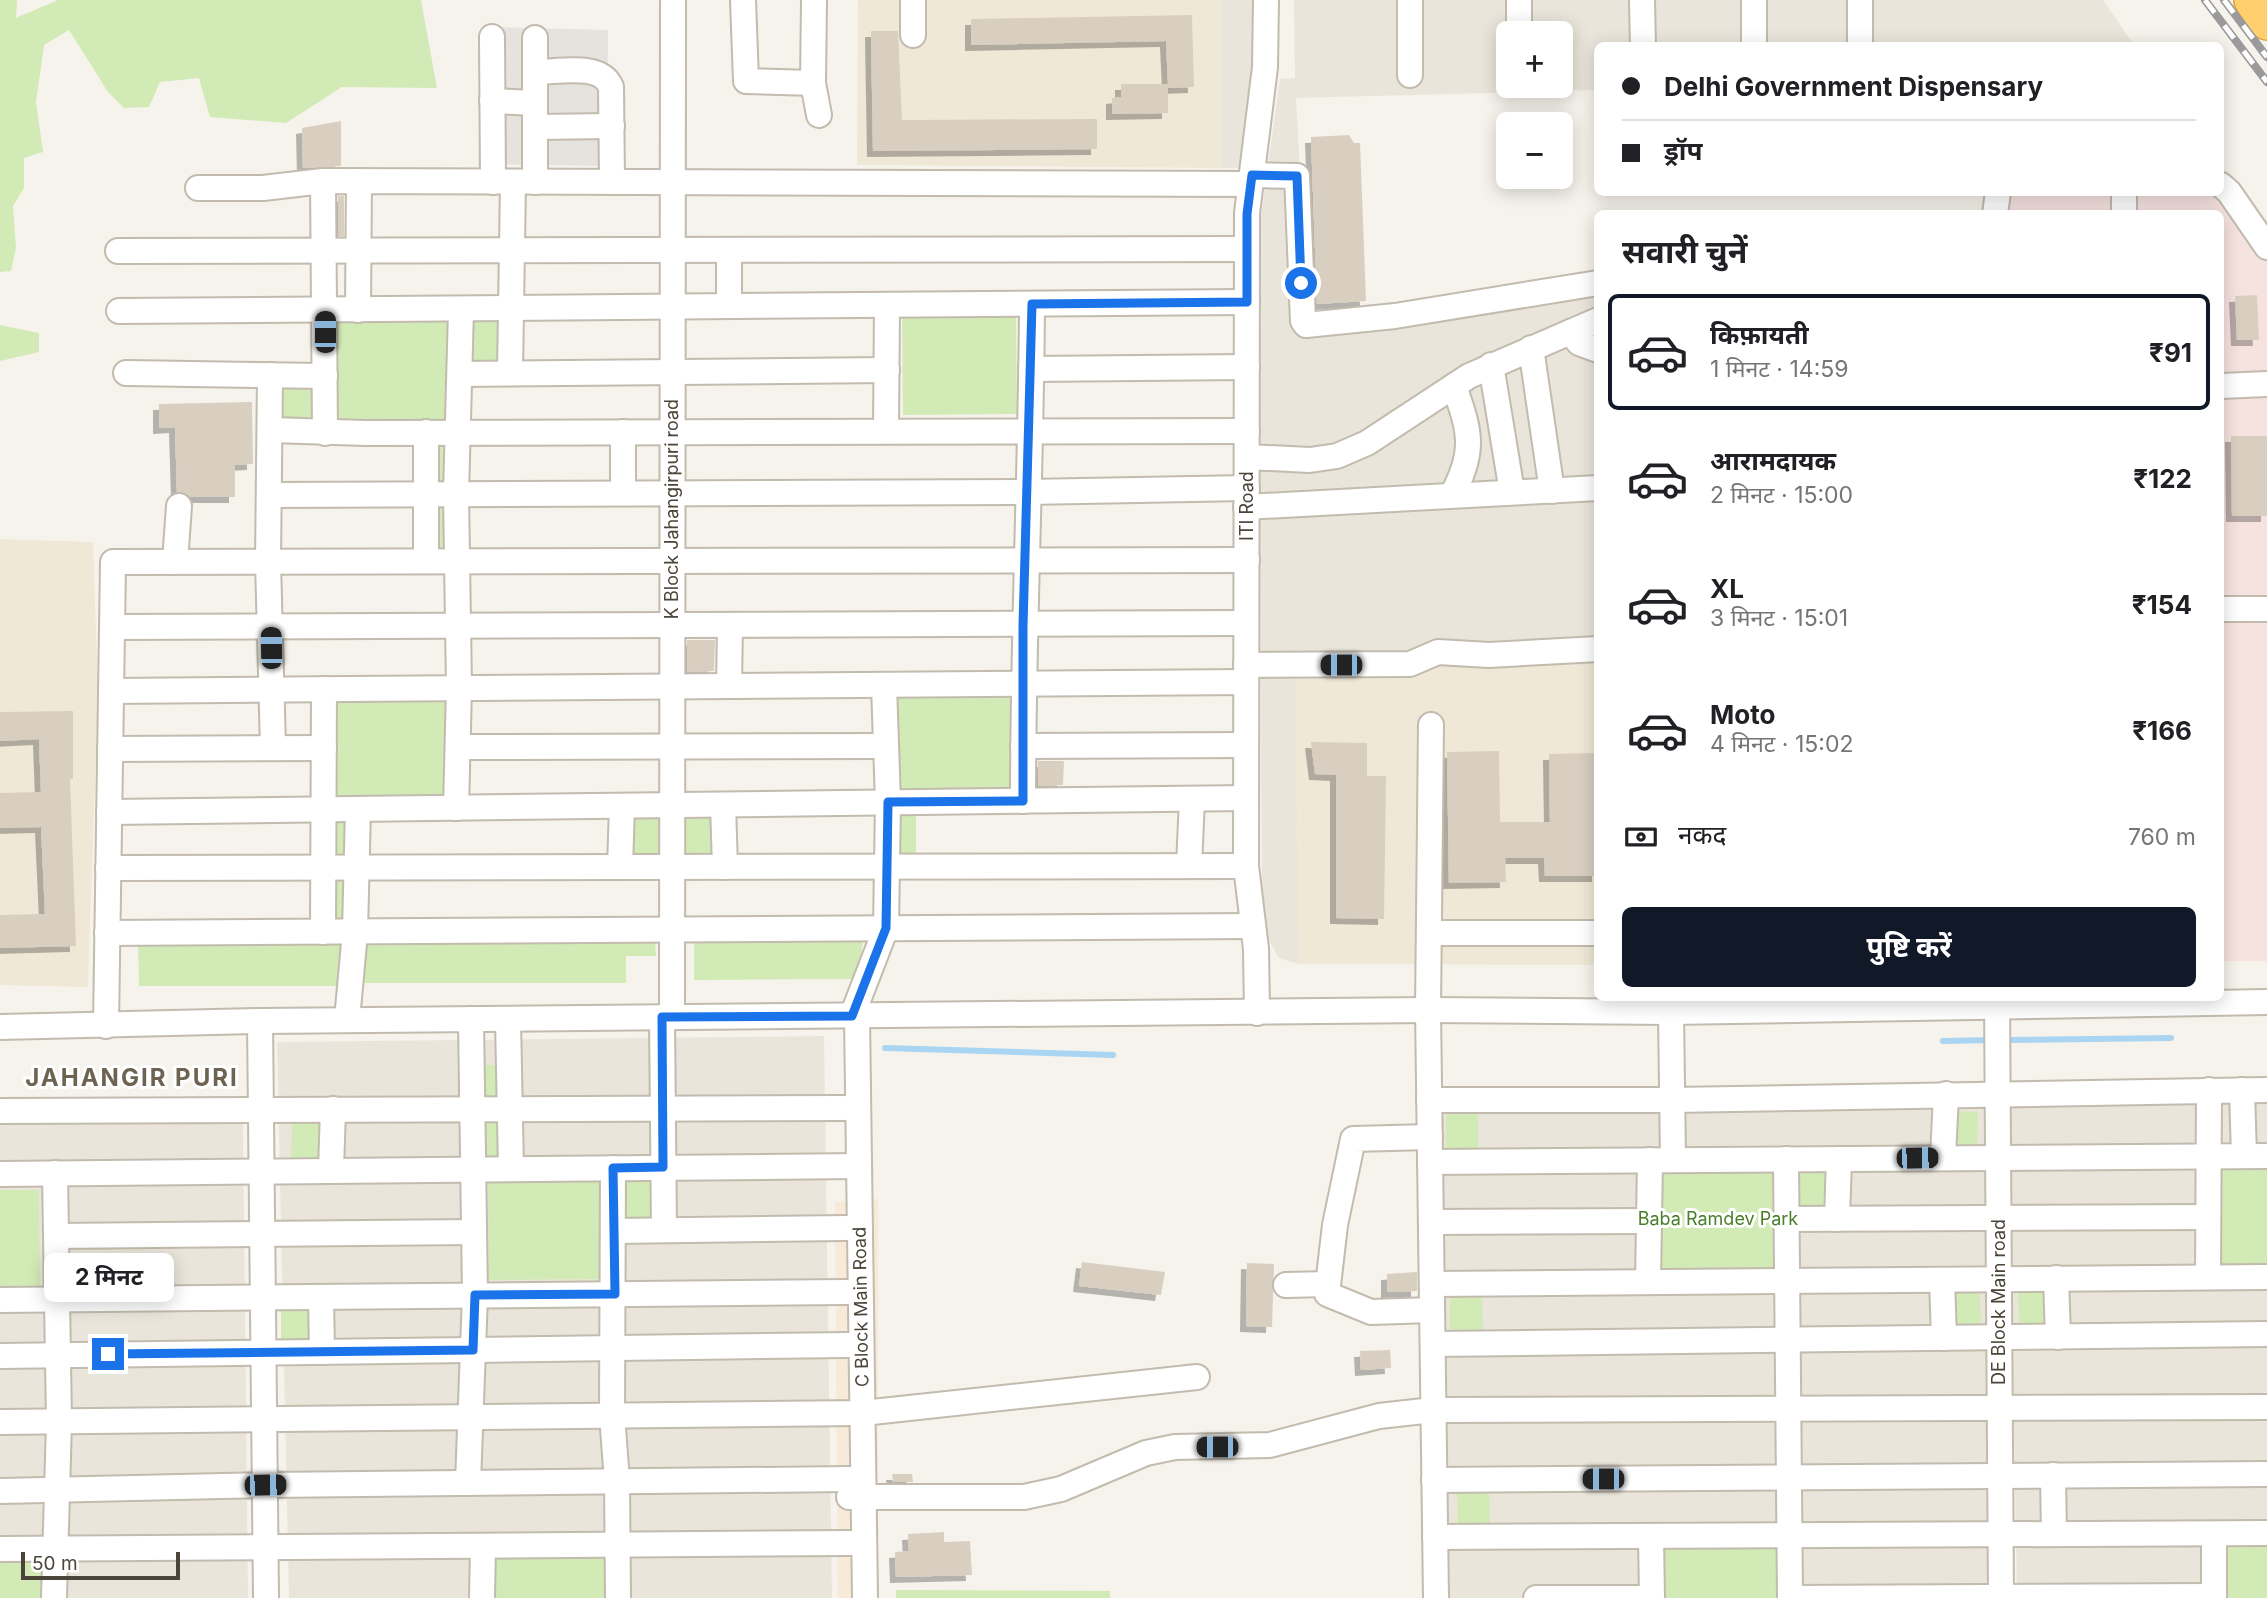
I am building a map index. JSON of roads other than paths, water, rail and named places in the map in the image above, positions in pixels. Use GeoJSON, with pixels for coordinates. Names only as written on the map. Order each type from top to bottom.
{"type":"FeatureCollection","features":[{"type":"Feature","properties":{"kind":"highway"},"geometry":{"type":"LineString","coordinates":[[2253,0],[2267,21]]}},
{"type":"Feature","properties":{"kind":"street","name":"K Block Jahangirpuri road"},"geometry":{"type":"LineString","coordinates":[[664,1230],[663,1108],[672,930],[673,0]]}},
{"type":"Feature","properties":{"kind":"street"},"geometry":{"type":"LineString","coordinates":[[743,0],[746,81],[813,83]]}},
{"type":"Feature","properties":{"kind":"street"},"geometry":{"type":"LineString","coordinates":[[814,0],[813,83],[819,115]]}},
{"type":"Feature","properties":{"kind":"street"},"geometry":{"type":"LineString","coordinates":[[913,0],[913,35]]}},
{"type":"Feature","properties":{"kind":"street","name":"ITI Road"},"geometry":{"type":"LineString","coordinates":[[1257,1013],[1256,949],[1246,866],[1247,250],[1251,180],[1265,67],[1266,0]]}},
{"type":"Feature","properties":{"kind":"street"},"geometry":{"type":"LineString","coordinates":[[1409,75],[1410,0]]}},
{"type":"Feature","properties":{"kind":"street"},"geometry":{"type":"LineString","coordinates":[[1519,0],[1519,21]]}},
{"type":"Feature","properties":{"kind":"street"},"geometry":{"type":"LineString","coordinates":[[1642,0],[1643,42]]}},
{"type":"Feature","properties":{"kind":"street"},"geometry":{"type":"LineString","coordinates":[[1754,0],[1754,42]]}},
{"type":"Feature","properties":{"kind":"street"},"geometry":{"type":"LineString","coordinates":[[1860,0],[1860,42]]}},
{"type":"Feature","properties":{"kind":"street"},"geometry":{"type":"LineString","coordinates":[[492,37],[492,101],[514,182],[510,373]]}},
{"type":"Feature","properties":{"kind":"street"},"geometry":{"type":"LineString","coordinates":[[514,182],[535,115],[535,38]]}},
{"type":"Feature","properties":{"kind":"street"},"geometry":{"type":"LineString","coordinates":[[535,72],[600,72],[607,78],[611,88],[612,182]]}},
{"type":"Feature","properties":{"kind":"street"},"geometry":{"type":"LineString","coordinates":[[492,101],[535,115],[612,126]]}},
{"type":"Feature","properties":{"kind":"street"},"geometry":{"type":"LineString","coordinates":[[198,188],[263,188],[323,181],[1251,180],[1297,176],[1303,321],[1306,325],[1395,316],[1594,284]]}},
{"type":"Feature","properties":{"kind":"street"},"geometry":{"type":"LineString","coordinates":[[323,181],[324,433]]}},
{"type":"Feature","properties":{"kind":"street"},"geometry":{"type":"LineString","coordinates":[[358,310],[359,181]]}},
{"type":"Feature","properties":{"kind":"street"},"geometry":{"type":"LineString","coordinates":[[2224,187],[2230,192],[2267,247]]}},
{"type":"Feature","properties":{"kind":"street"},"geometry":{"type":"LineString","coordinates":[[729,250],[729,306]]}},
{"type":"Feature","properties":{"kind":"street"},"geometry":{"type":"LineString","coordinates":[[118,251],[1247,250]]}},
{"type":"Feature","properties":{"kind":"street"},"geometry":{"type":"LineString","coordinates":[[119,311],[1247,302]]}},
{"type":"Feature","properties":{"kind":"street"},"geometry":{"type":"LineString","coordinates":[[1023,801],[1023,626],[1031,431],[1032,304]]}},
{"type":"Feature","properties":{"kind":"street"},"geometry":{"type":"LineString","coordinates":[[886,431],[887,305]]}},
{"type":"Feature","properties":{"kind":"street"},"geometry":{"type":"LineString","coordinates":[[456,808],[459,688],[456,494],[461,309]]}},
{"type":"Feature","properties":{"kind":"street"},"geometry":{"type":"LineString","coordinates":[[1247,457],[1310,460],[1337,456],[1367,443],[1454,386],[1491,366],[1594,322]]}},
{"type":"Feature","properties":{"kind":"street"},"geometry":{"type":"LineString","coordinates":[[1570,332],[1579,344],[1594,349]]}},
{"type":"Feature","properties":{"kind":"street"},"geometry":{"type":"LineString","coordinates":[[1531,348],[1552,491]]}},
{"type":"Feature","properties":{"kind":"street"},"geometry":{"type":"LineString","coordinates":[[1491,366],[1512,492]]}},
{"type":"Feature","properties":{"kind":"street"},"geometry":{"type":"LineString","coordinates":[[1031,369],[1247,367]]}},
{"type":"Feature","properties":{"kind":"street"},"geometry":{"type":"LineString","coordinates":[[460,374],[887,370]]}},
{"type":"Feature","properties":{"kind":"street"},"geometry":{"type":"LineString","coordinates":[[126,373],[325,376]]}},
{"type":"Feature","properties":{"kind":"street"},"geometry":{"type":"LineString","coordinates":[[270,375],[268,562],[273,748]]}},
{"type":"Feature","properties":{"kind":"street"},"geometry":{"type":"LineString","coordinates":[[2224,386],[2267,384]]}},
{"type":"Feature","properties":{"kind":"street"},"geometry":{"type":"LineString","coordinates":[[1452,495],[1463,475],[1470,437],[1454,386]]}},
{"type":"Feature","properties":{"kind":"street"},"geometry":{"type":"LineString","coordinates":[[271,430],[324,433],[1247,431]]}},
{"type":"Feature","properties":{"kind":"street"},"geometry":{"type":"LineString","coordinates":[[426,432],[426,561]]}},
{"type":"Feature","properties":{"kind":"street"},"geometry":{"type":"LineString","coordinates":[[623,432],[623,493]]}},
{"type":"Feature","properties":{"kind":"street"},"geometry":{"type":"LineString","coordinates":[[269,495],[1027,492],[1247,497],[1452,495],[1594,488]]}},
{"type":"Feature","properties":{"kind":"street"},"geometry":{"type":"LineString","coordinates":[[175,562],[179,506]]}},
{"type":"Feature","properties":{"kind":"street"},"geometry":{"type":"LineString","coordinates":[[106,1026],[113,562],[1025,558],[1247,560]]}},
{"type":"Feature","properties":{"kind":"street"},"geometry":{"type":"LineString","coordinates":[[2224,609],[2267,609]]}},
{"type":"Feature","properties":{"kind":"street"},"geometry":{"type":"LineString","coordinates":[[112,627],[1023,626],[1246,623]]}},
{"type":"Feature","properties":{"kind":"street"},"geometry":{"type":"LineString","coordinates":[[729,686],[730,625]]}},
{"type":"Feature","properties":{"kind":"street"},"geometry":{"type":"LineString","coordinates":[[111,691],[1023,684],[1246,674],[1341,665],[1410,664],[1438,652],[1489,655],[1594,649]]}},
{"type":"Feature","properties":{"kind":"street"},"geometry":{"type":"LineString","coordinates":[[851,1016],[886,928],[888,802],[884,685]]}},
{"type":"Feature","properties":{"kind":"street"},"geometry":{"type":"LineString","coordinates":[[323,932],[324,689]]}},
{"type":"Feature","properties":{"kind":"street"},"geometry":{"type":"LineString","coordinates":[[1431,725],[1431,933],[1428,1010],[1436,1598]]}},
{"type":"Feature","properties":{"kind":"street"},"geometry":{"type":"LineString","coordinates":[[1023,746],[1246,745]]}},
{"type":"Feature","properties":{"kind":"street"},"geometry":{"type":"LineString","coordinates":[[457,747],[886,746]]}},
{"type":"Feature","properties":{"kind":"street"},"geometry":{"type":"LineString","coordinates":[[110,749],[324,748]]}},
{"type":"Feature","properties":{"kind":"street"},"geometry":{"type":"LineString","coordinates":[[109,812],[1246,798]]}},
{"type":"Feature","properties":{"kind":"street"},"geometry":{"type":"LineString","coordinates":[[1189,866],[1192,799]]}},
{"type":"Feature","properties":{"kind":"street"},"geometry":{"type":"LineString","coordinates":[[723,805],[725,867]]}},
{"type":"Feature","properties":{"kind":"street"},"geometry":{"type":"LineString","coordinates":[[620,867],[622,806]]}},
{"type":"Feature","properties":{"kind":"street"},"geometry":{"type":"LineString","coordinates":[[347,1020],[355,932],[358,809]]}},
{"type":"Feature","properties":{"kind":"street"},"geometry":{"type":"LineString","coordinates":[[108,868],[1246,866]]}},
{"type":"Feature","properties":{"kind":"street"},"geometry":{"type":"LineString","coordinates":[[107,933],[1252,926]]}},
{"type":"Feature","properties":{"kind":"street"},"geometry":{"type":"LineString","coordinates":[[1431,933],[1594,933]]}},
{"type":"Feature","properties":{"kind":"street"},"geometry":{"type":"LineString","coordinates":[[0,1027],[260,1021],[1428,1010],[1671,1012],[1997,1001],[2267,1002]]}},
{"type":"Feature","properties":{"kind":"street","name":"DE Block Main road"},"geometry":{"type":"LineString","coordinates":[[1997,1001],[2001,1597]]}},
{"type":"Feature","properties":{"kind":"street"},"geometry":{"type":"LineString","coordinates":[[1648,1282],[1649,1221],[1673,1100],[1671,1012]]}},
{"type":"Feature","properties":{"kind":"street","name":"C Block Main Road"},"geometry":{"type":"LineString","coordinates":[[851,1016],[845,1108],[852,1166],[846,1228],[848,1345],[855,1413]]}},
{"type":"Feature","properties":{"kind":"street","name":"C Block Main Road"},"geometry":{"type":"LineString","coordinates":[[850,1598],[855,1413],[851,1016]]}},
{"type":"Feature","properties":{"kind":"street"},"geometry":{"type":"LineString","coordinates":[[468,1483],[475,1295],[471,1019]]}},
{"type":"Feature","properties":{"kind":"street"},"geometry":{"type":"LineString","coordinates":[[508,1019],[511,1169]]}},
{"type":"Feature","properties":{"kind":"street"},"geometry":{"type":"LineString","coordinates":[[260,1021],[266,1598]]}},
{"type":"Feature","properties":{"kind":"street"},"geometry":{"type":"LineString","coordinates":[[2208,1278],[2209,1090]]}},
{"type":"Feature","properties":{"kind":"street"},"geometry":{"type":"LineString","coordinates":[[1429,1100],[1673,1100],[2255,1090],[2255,1156],[1661,1160],[1430,1150],[1353,1139],[1335,1225],[1327,1294],[1371,1312],[1432,1310]]}},
{"type":"Feature","properties":{"kind":"street"},"geometry":{"type":"LineString","coordinates":[[1943,1158],[1946,1094]]}},
{"type":"Feature","properties":{"kind":"street"},"geometry":{"type":"LineString","coordinates":[[0,1111],[845,1108]]}},
{"type":"Feature","properties":{"kind":"street"},"geometry":{"type":"LineString","coordinates":[[331,1170],[333,1109]]}},
{"type":"Feature","properties":{"kind":"street"},"geometry":{"type":"LineString","coordinates":[[1786,1159],[1790,1598],[2214,1597],[2214,1534]]}},
{"type":"Feature","properties":{"kind":"street"},"geometry":{"type":"LineString","coordinates":[[1837,1219],[1839,1159]]}},
{"type":"Feature","properties":{"kind":"street"},"geometry":{"type":"LineString","coordinates":[[0,1174],[852,1166]]}},
{"type":"Feature","properties":{"kind":"street"},"geometry":{"type":"LineString","coordinates":[[613,1168],[615,1294],[612,1415],[617,1481],[618,1598]]}},
{"type":"Feature","properties":{"kind":"street"},"geometry":{"type":"LineString","coordinates":[[54,1598],[53,1549],[59,1422],[55,1173]]}},
{"type":"Feature","properties":{"kind":"street"},"geometry":{"type":"LineString","coordinates":[[1787,1219],[2208,1217]]}},
{"type":"Feature","properties":{"kind":"street"},"geometry":{"type":"LineString","coordinates":[[1431,1222],[1649,1221]]}},
{"type":"Feature","properties":{"kind":"street"},"geometry":{"type":"LineString","coordinates":[[614,1230],[846,1228]]}},
{"type":"Feature","properties":{"kind":"street"},"geometry":{"type":"LineString","coordinates":[[57,1236],[474,1232]]}},
{"type":"Feature","properties":{"kind":"street"},"geometry":{"type":"LineString","coordinates":[[1432,1284],[2267,1277]]}},
{"type":"Feature","properties":{"kind":"street"},"geometry":{"type":"LineString","coordinates":[[2056,1278],[2058,1337]]}},
{"type":"Feature","properties":{"kind":"street"},"geometry":{"type":"LineString","coordinates":[[1942,1280],[1944,1338]]}},
{"type":"Feature","properties":{"kind":"street"},"geometry":{"type":"LineString","coordinates":[[1286,1285],[1328,1284]]}},
{"type":"Feature","properties":{"kind":"street"},"geometry":{"type":"LineString","coordinates":[[0,1300],[847,1292]]}},
{"type":"Feature","properties":{"kind":"street"},"geometry":{"type":"LineString","coordinates":[[321,1297],[321,1352]]}},
{"type":"Feature","properties":{"kind":"street"},"geometry":{"type":"LineString","coordinates":[[1433,1344],[2267,1334]]}},
{"type":"Feature","properties":{"kind":"street"},"geometry":{"type":"LineString","coordinates":[[0,1356],[848,1345]]}},
{"type":"Feature","properties":{"kind":"street"},"geometry":{"type":"LineString","coordinates":[[0,1422],[855,1413],[1197,1377]]}},
{"type":"Feature","properties":{"kind":"street"},"geometry":{"type":"LineString","coordinates":[[0,1491],[617,1481],[1024,1497],[1061,1489],[1146,1452],[1175,1447],[1270,1445],[1380,1416],[1433,1410],[2267,1407]]}},
{"type":"Feature","properties":{"kind":"street"},"geometry":{"type":"LineString","coordinates":[[1434,1480],[2267,1474]]}},
{"type":"Feature","properties":{"kind":"street"},"geometry":{"type":"LineString","coordinates":[[2053,1475],[2054,1534]]}},
{"type":"Feature","properties":{"kind":"street","name":"C Block Main Road"},"geometry":{"type":"LineString","coordinates":[[854,1491],[865,1598]]}},
{"type":"Feature","properties":{"kind":"street"},"geometry":{"type":"LineString","coordinates":[[1435,1537],[2267,1533]]}},
{"type":"Feature","properties":{"kind":"street"},"geometry":{"type":"LineString","coordinates":[[1536,1598],[1652,1598],[1651,1536]]}},
{"type":"Feature","properties":{"kind":"street"},"geometry":{"type":"LineString","coordinates":[[0,1549],[850,1543]]}},
{"type":"Feature","properties":{"kind":"street"},"geometry":{"type":"LineString","coordinates":[[482,1598],[483,1546]]}},
{"type":"Feature","properties":{"kind":"waterway"},"geometry":{"type":"LineString","coordinates":[[2004,1040],[2171,1038]]}},
{"type":"Feature","properties":{"kind":"waterway"},"geometry":{"type":"LineString","coordinates":[[1943,1041],[1993,1040]]}},
{"type":"Feature","properties":{"kind":"waterway"},"geometry":{"type":"LineString","coordinates":[[885,1048],[1113,1055]]}},
{"type":"Feature","properties":{"kind":"railway"},"geometry":{"type":"LineString","coordinates":[[2205,0],[2267,82]]}},
{"type":"Feature","properties":{"kind":"railway"},"geometry":{"type":"LineString","coordinates":[[2224,0],[2267,57]]}},
{"type":"Feature","properties":{"kind":"district","name":"JAHANGIR PURI"},"geometry":{"type":"Point","coordinates":[132,1078]}},
{"type":"Feature","properties":{"kind":"park label","name":"Baba Ramdev Park"},"geometry":{"type":"Point","coordinates":[1718,1219]}}]}
